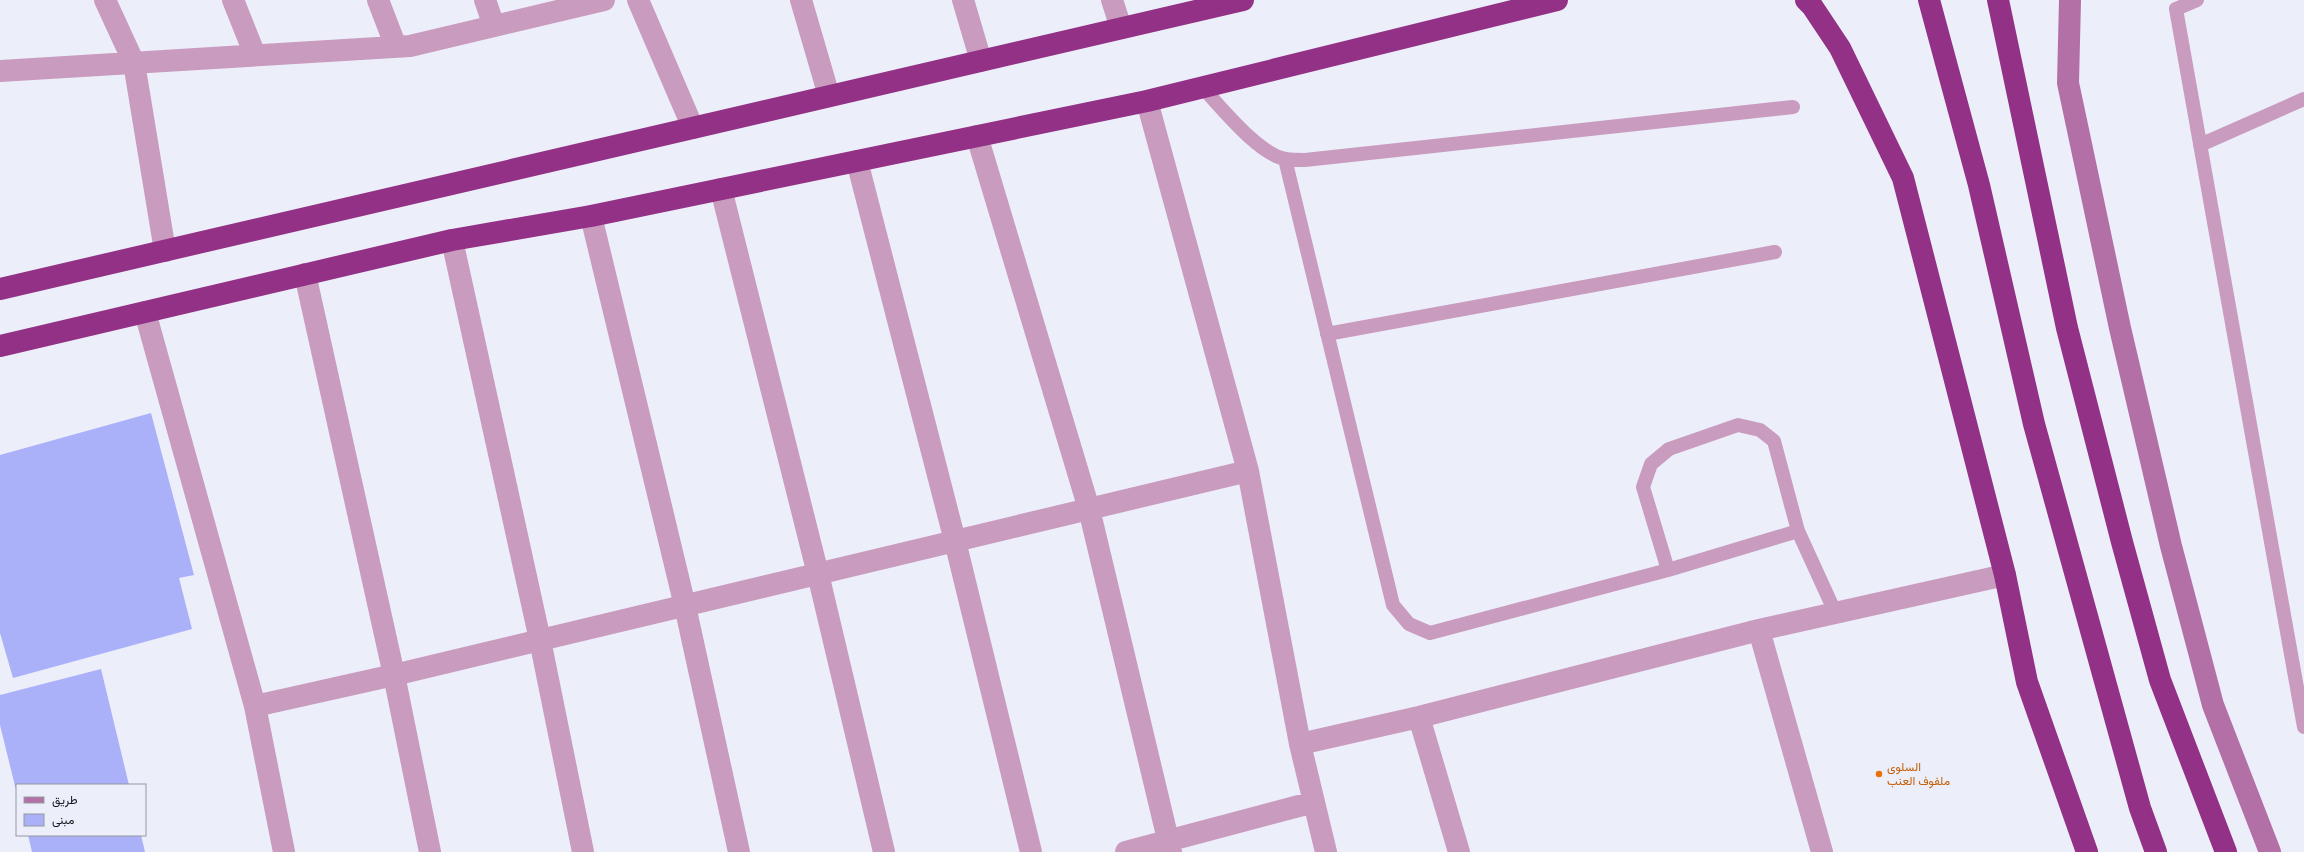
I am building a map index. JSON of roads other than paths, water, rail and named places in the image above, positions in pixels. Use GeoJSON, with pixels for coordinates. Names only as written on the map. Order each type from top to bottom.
{"type":"FeatureCollection","features":[{"type":"Feature","properties":{"kind":"highway"},"geometry":{"type":"LineString","coordinates":[[0,289],[1243,0]]}},
{"type":"Feature","properties":{"kind":"highway"},"geometry":{"type":"LineString","coordinates":[[0,346],[452,240],[591,216],[1147,101],[1557,0]]}},
{"type":"Feature","properties":{"kind":"highway"},"geometry":{"type":"LineString","coordinates":[[1806,0],[1812,6],[1840,48],[1903,178],[2005,575],[2027,682],[2087,852]]}},
{"type":"Feature","properties":{"kind":"highway"},"geometry":{"type":"LineString","coordinates":[[1929,0],[1979,185],[2034,424],[2140,808],[2156,852]]}},
{"type":"Feature","properties":{"kind":"highway"},"geometry":{"type":"LineString","coordinates":[[1998,0],[2067,328],[2122,542],[2160,680],[2226,852]]}},
{"type":"Feature","properties":{"kind":"main road"},"geometry":{"type":"LineString","coordinates":[[2070,0],[2068,83],[2120,328],[2171,546],[2213,705],[2270,852]]}},
{"type":"Feature","properties":{"kind":"street"},"geometry":{"type":"LineString","coordinates":[[105,0],[134,63],[165,251]]}},
{"type":"Feature","properties":{"kind":"street"},"geometry":{"type":"LineString","coordinates":[[233,0],[255,55]]}},
{"type":"Feature","properties":{"kind":"street"},"geometry":{"type":"LineString","coordinates":[[378,0],[396,47]]}},
{"type":"Feature","properties":{"kind":"street"},"geometry":{"type":"LineString","coordinates":[[485,0],[494,26]]}},
{"type":"Feature","properties":{"kind":"street"},"geometry":{"type":"LineString","coordinates":[[0,71],[410,46],[604,0]]}},
{"type":"Feature","properties":{"kind":"street"},"geometry":{"type":"LineString","coordinates":[[638,0],[693,128]]}},
{"type":"Feature","properties":{"kind":"street"},"geometry":{"type":"LineString","coordinates":[[801,0],[829,96]]}},
{"type":"Feature","properties":{"kind":"street"},"geometry":{"type":"LineString","coordinates":[[963,0],[981,60]]}},
{"type":"Feature","properties":{"kind":"street"},"geometry":{"type":"LineString","coordinates":[[1112,0],[1121,28]]}},
{"type":"Feature","properties":{"kind":"street"},"geometry":{"type":"LineString","coordinates":[[1147,101],[1248,471],[1300,744],[1326,852]]}},
{"type":"Feature","properties":{"kind":"street"},"geometry":{"type":"LineString","coordinates":[[977,136],[1089,509],[1170,846]]}},
{"type":"Feature","properties":{"kind":"street"},"geometry":{"type":"LineString","coordinates":[[857,160],[955,541],[1031,852]]}},
{"type":"Feature","properties":{"kind":"street"},"geometry":{"type":"LineString","coordinates":[[721,189],[818,574],[884,852]]}},
{"type":"Feature","properties":{"kind":"street"},"geometry":{"type":"LineString","coordinates":[[591,216],[684,606],[739,852]]}},
{"type":"Feature","properties":{"kind":"street"},"geometry":{"type":"LineString","coordinates":[[452,240],[540,640],[583,852]]}},
{"type":"Feature","properties":{"kind":"street"},"geometry":{"type":"LineString","coordinates":[[305,274],[394,675],[430,852]]}},
{"type":"Feature","properties":{"kind":"street"},"geometry":{"type":"LineString","coordinates":[[145,312],[256,706],[284,852]]}},
{"type":"Feature","properties":{"kind":"street"},"geometry":{"type":"LineString","coordinates":[[256,706],[394,675],[1248,471]]}},
{"type":"Feature","properties":{"kind":"street"},"geometry":{"type":"LineString","coordinates":[[1300,744],[1419,717],[1759,630],[2005,575]]}},
{"type":"Feature","properties":{"kind":"street"},"geometry":{"type":"LineString","coordinates":[[1759,630],[1822,852]]}},
{"type":"Feature","properties":{"kind":"street"},"geometry":{"type":"LineString","coordinates":[[1419,717],[1459,852]]}},
{"type":"Feature","properties":{"kind":"street"},"geometry":{"type":"LineString","coordinates":[[1126,852],[1170,846],[1314,802]]}},
{"type":"Feature","properties":{"kind":"lane"},"geometry":{"type":"LineString","coordinates":[[2197,0],[2176,9],[2304,726]]}},
{"type":"Feature","properties":{"kind":"lane"},"geometry":{"type":"LineString","coordinates":[[1202,87],[1244,132],[1262,147],[1285,159],[1305,160],[1793,107]]}},
{"type":"Feature","properties":{"kind":"lane"},"geometry":{"type":"LineString","coordinates":[[2200,145],[2304,99]]}},
{"type":"Feature","properties":{"kind":"lane"},"geometry":{"type":"LineString","coordinates":[[1285,159],[1393,605],[1409,624],[1430,633],[1668,570],[1798,531]]}},
{"type":"Feature","properties":{"kind":"lane"},"geometry":{"type":"LineString","coordinates":[[1327,334],[1775,252]]}},
{"type":"Feature","properties":{"kind":"lane"},"geometry":{"type":"LineString","coordinates":[[1668,570],[1643,487],[1651,464],[1669,449],[1738,425],[1760,430],[1774,441],[1798,531],[1835,612]]}},
{"type":"Feature","properties":{"kind":"place","name":"السلوى ملفوف العنب"},"geometry":{"type":"Point","coordinates":[1879,774]}}]}
